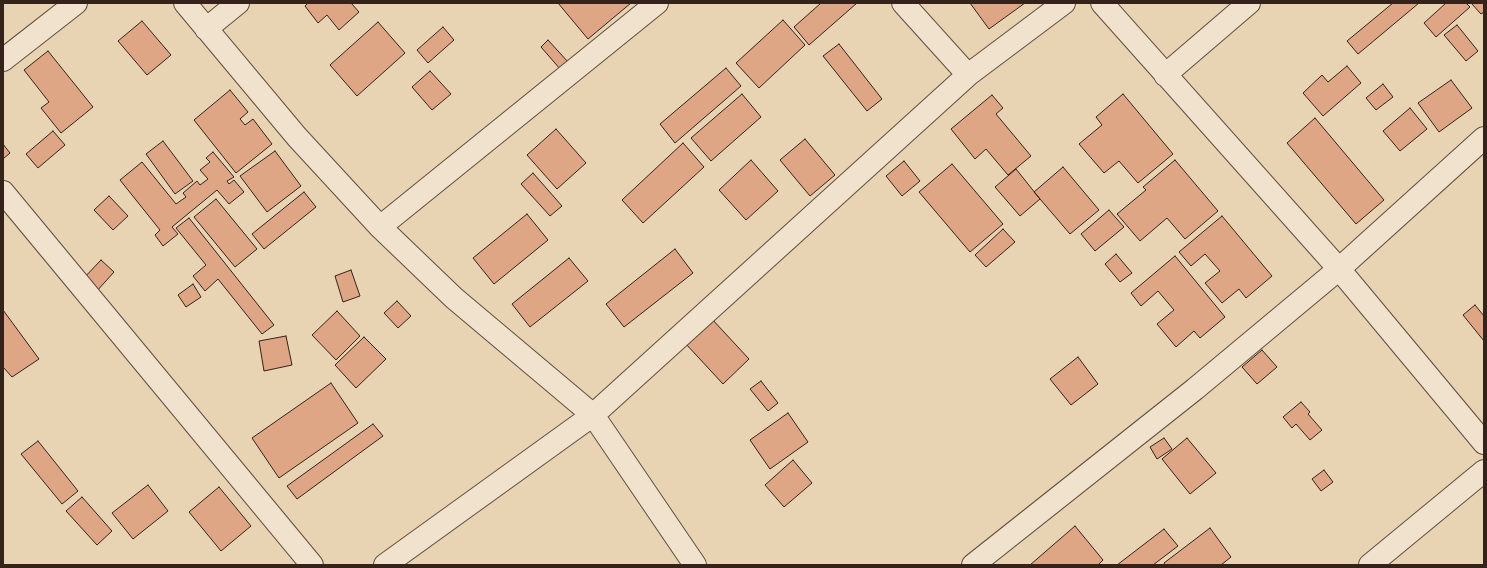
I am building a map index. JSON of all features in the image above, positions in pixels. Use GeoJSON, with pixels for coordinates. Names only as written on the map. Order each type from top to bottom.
{"type":"FeatureCollection","features":[{"type":"Feature","properties":{"kind":"street"},"geometry":{"type":"LineString","coordinates":[[3,60],[76,3]]}},
{"type":"Feature","properties":{"kind":"street"},"geometry":{"type":"LineString","coordinates":[[185,3],[297,136],[380,227],[454,298],[593,415],[695,565]]}},
{"type":"Feature","properties":{"kind":"street"},"geometry":{"type":"LineString","coordinates":[[206,29],[238,3]]}},
{"type":"Feature","properties":{"kind":"street"},"geometry":{"type":"LineString","coordinates":[[380,227],[657,3]]}},
{"type":"Feature","properties":{"kind":"street"},"geometry":{"type":"LineString","coordinates":[[903,3],[968,76]]}},
{"type":"Feature","properties":{"kind":"street"},"geometry":{"type":"LineString","coordinates":[[385,565],[593,415],[968,76],[1064,3]]}},
{"type":"Feature","properties":{"kind":"street"},"geometry":{"type":"LineString","coordinates":[[1102,3],[1339,269],[1484,443]]}},
{"type":"Feature","properties":{"kind":"street"},"geometry":{"type":"LineString","coordinates":[[1165,75],[1248,3]]}},
{"type":"Feature","properties":{"kind":"street"},"geometry":{"type":"LineString","coordinates":[[973,565],[1195,389],[1339,269],[1484,138]]}},
{"type":"Feature","properties":{"kind":"street"},"geometry":{"type":"LineString","coordinates":[[3,192],[312,565]]}},
{"type":"Feature","properties":{"kind":"street"},"geometry":{"type":"LineString","coordinates":[[1370,565],[1484,471]]}},
{"type":"Feature","properties":{"kind":"building"},"geometry":{"type":"Polygon","coordinates":[[[308,3],[351,3],[359,12],[339,30],[327,15],[318,23],[305,6],[308,3]]]}},
{"type":"Feature","properties":{"kind":"building"},"geometry":{"type":"Polygon","coordinates":[[[558,3],[631,3],[588,39],[558,3]]]}},
{"type":"Feature","properties":{"kind":"building"},"geometry":{"type":"Polygon","coordinates":[[[821,3],[857,3],[809,45],[794,27],[821,3]]]}},
{"type":"Feature","properties":{"kind":"building"},"geometry":{"type":"Polygon","coordinates":[[[970,3],[1025,3],[989,29],[970,3]]]}},
{"type":"Feature","properties":{"kind":"building"},"geometry":{"type":"Polygon","coordinates":[[[1393,3],[1419,3],[1358,54],[1347,41],[1393,3]]]}},
{"type":"Feature","properties":{"kind":"building"},"geometry":{"type":"Polygon","coordinates":[[[1446,3],[1466,3],[1470,7],[1436,37],[1424,23],[1446,3]]]}},
{"type":"Feature","properties":{"kind":"building"},"geometry":{"type":"Polygon","coordinates":[[[1471,3],[1484,3],[1484,12],[1481,14],[1471,3]]]}},
{"type":"Feature","properties":{"kind":"building"},"geometry":{"type":"Polygon","coordinates":[[[783,20],[805,45],[759,88],[736,63],[783,20]]]}},
{"type":"Feature","properties":{"kind":"building"},"geometry":{"type":"Polygon","coordinates":[[[142,21],[171,55],[147,75],[118,41],[142,21]]]}},
{"type":"Feature","properties":{"kind":"building"},"geometry":{"type":"Polygon","coordinates":[[[378,22],[405,53],[357,96],[330,65],[378,22]]]}},
{"type":"Feature","properties":{"kind":"building"},"geometry":{"type":"Polygon","coordinates":[[[1457,25],[1478,51],[1466,61],[1444,35],[1457,25]]]}},
{"type":"Feature","properties":{"kind":"building"},"geometry":{"type":"Polygon","coordinates":[[[443,27],[454,40],[428,63],[417,50],[443,27]]]}},
{"type":"Feature","properties":{"kind":"building"},"geometry":{"type":"Polygon","coordinates":[[[548,40],[569,63],[561,70],[541,47],[548,40]]]}},
{"type":"Feature","properties":{"kind":"building"},"geometry":{"type":"Polygon","coordinates":[[[839,44],[882,99],[867,111],[823,56],[839,44]]]}},
{"type":"Feature","properties":{"kind":"building"},"geometry":{"type":"Polygon","coordinates":[[[48,51],[93,107],[61,133],[41,108],[49,102],[24,70],[48,51]]]}},
{"type":"Feature","properties":{"kind":"building"},"geometry":{"type":"Polygon","coordinates":[[[1347,66],[1361,83],[1323,116],[1303,93],[1322,75],[1328,82],[1347,66]]]}},
{"type":"Feature","properties":{"kind":"building"},"geometry":{"type":"Polygon","coordinates":[[[726,68],[741,86],[675,143],[660,124],[726,68]]]}},
{"type":"Feature","properties":{"kind":"building"},"geometry":{"type":"Polygon","coordinates":[[[430,71],[451,94],[432,110],[412,87],[430,71]]]}},
{"type":"Feature","properties":{"kind":"building"},"geometry":{"type":"Polygon","coordinates":[[[1451,80],[1472,108],[1439,132],[1418,103],[1451,80]]]}},
{"type":"Feature","properties":{"kind":"building"},"geometry":{"type":"Polygon","coordinates":[[[1383,84],[1393,97],[1376,110],[1366,98],[1383,84]]]}},
{"type":"Feature","properties":{"kind":"building"},"geometry":{"type":"Polygon","coordinates":[[[230,90],[248,112],[240,119],[245,125],[253,119],[272,144],[236,173],[194,120],[230,90]]]}},
{"type":"Feature","properties":{"kind":"building"},"geometry":{"type":"Polygon","coordinates":[[[742,94],[761,117],[711,161],[691,138],[742,94]]]}},
{"type":"Feature","properties":{"kind":"building"},"geometry":{"type":"Polygon","coordinates":[[[1123,94],[1173,154],[1138,183],[1119,161],[1104,173],[1079,144],[1102,125],[1096,117],[1123,94]]]}},
{"type":"Feature","properties":{"kind":"building"},"geometry":{"type":"Polygon","coordinates":[[[992,95],[1003,108],[996,114],[1031,156],[1008,175],[986,149],[975,159],[951,129],[992,95]]]}},
{"type":"Feature","properties":{"kind":"building"},"geometry":{"type":"Polygon","coordinates":[[[1410,108],[1427,129],[1400,151],[1383,131],[1410,108]]]}},
{"type":"Feature","properties":{"kind":"building"},"geometry":{"type":"Polygon","coordinates":[[[1315,118],[1384,200],[1356,224],[1287,143],[1315,118]]]}},
{"type":"Feature","properties":{"kind":"building"},"geometry":{"type":"Polygon","coordinates":[[[556,129],[586,163],[557,189],[527,155],[556,129]]]}},
{"type":"Feature","properties":{"kind":"building"},"geometry":{"type":"Polygon","coordinates":[[[53,131],[65,145],[38,168],[26,154],[53,131]]]}},
{"type":"Feature","properties":{"kind":"building"},"geometry":{"type":"Polygon","coordinates":[[[805,139],[835,175],[810,196],[780,160],[805,139]]]}},
{"type":"Feature","properties":{"kind":"building"},"geometry":{"type":"Polygon","coordinates":[[[163,141],[193,181],[175,194],[146,154],[163,141]]]}},
{"type":"Feature","properties":{"kind":"building"},"geometry":{"type":"Polygon","coordinates":[[[683,143],[704,167],[643,223],[622,200],[683,143]]]}},
{"type":"Feature","properties":{"kind":"building"},"geometry":{"type":"Polygon","coordinates":[[[3,144],[10,153],[3,159],[3,144]]]}},
{"type":"Feature","properties":{"kind":"building"},"geometry":{"type":"Polygon","coordinates":[[[275,151],[301,186],[267,212],[240,176],[275,151]]]}},
{"type":"Feature","properties":{"kind":"building"},"geometry":{"type":"Polygon","coordinates":[[[213,152],[234,177],[227,181],[229,184],[234,180],[244,192],[229,204],[217,190],[172,227],[178,234],[163,246],[155,235],[160,230],[120,180],[142,162],[176,204],[186,197],[183,193],[197,181],[200,185],[208,179],[200,170],[210,162],[206,158],[213,152]]]}},
{"type":"Feature","properties":{"kind":"building"},"geometry":{"type":"Polygon","coordinates":[[[751,160],[778,191],[746,220],[719,190],[751,160]]]}},
{"type":"Feature","properties":{"kind":"building"},"geometry":{"type":"Polygon","coordinates":[[[1175,160],[1218,211],[1185,239],[1167,218],[1140,241],[1117,214],[1146,190],[1143,187],[1175,160]]]}},
{"type":"Feature","properties":{"kind":"building"},"geometry":{"type":"Polygon","coordinates":[[[904,161],[920,181],[902,196],[886,176],[904,161]]]}},
{"type":"Feature","properties":{"kind":"building"},"geometry":{"type":"Polygon","coordinates":[[[952,164],[1003,224],[970,252],[919,192],[952,164]]]}},
{"type":"Feature","properties":{"kind":"building"},"geometry":{"type":"Polygon","coordinates":[[[1063,167],[1099,210],[1070,234],[1034,192],[1063,167]]]}},
{"type":"Feature","properties":{"kind":"building"},"geometry":{"type":"Polygon","coordinates":[[[1016,169],[1040,199],[1020,216],[995,187],[1016,169]]]}},
{"type":"Feature","properties":{"kind":"building"},"geometry":{"type":"Polygon","coordinates":[[[533,173],[562,206],[550,216],[521,184],[533,173]]]}},
{"type":"Feature","properties":{"kind":"building"},"geometry":{"type":"Polygon","coordinates":[[[304,192],[316,207],[264,249],[252,234],[304,192]]]}},
{"type":"Feature","properties":{"kind":"building"},"geometry":{"type":"Polygon","coordinates":[[[109,196],[128,216],[113,230],[94,210],[109,196]]]}},
{"type":"Feature","properties":{"kind":"building"},"geometry":{"type":"Polygon","coordinates":[[[216,199],[257,249],[235,267],[194,217],[216,199]]]}},
{"type":"Feature","properties":{"kind":"building"},"geometry":{"type":"Polygon","coordinates":[[[1109,210],[1124,227],[1095,251],[1081,234],[1109,210]]]}},
{"type":"Feature","properties":{"kind":"building"},"geometry":{"type":"Polygon","coordinates":[[[527,214],[548,240],[494,284],[473,258],[527,214]]]}},
{"type":"Feature","properties":{"kind":"building"},"geometry":{"type":"Polygon","coordinates":[[[1222,216],[1272,276],[1246,298],[1239,289],[1222,303],[1205,283],[1220,271],[1205,254],[1191,266],[1179,252],[1222,216]]]}},
{"type":"Feature","properties":{"kind":"building"},"geometry":{"type":"Polygon","coordinates":[[[189,218],[274,325],[262,334],[218,279],[205,291],[193,276],[206,265],[176,228],[189,218]]]}},
{"type":"Feature","properties":{"kind":"building"},"geometry":{"type":"Polygon","coordinates":[[[1003,229],[1015,242],[986,267],[975,255],[1003,229]]]}},
{"type":"Feature","properties":{"kind":"building"},"geometry":{"type":"Polygon","coordinates":[[[675,249],[693,273],[624,327],[606,304],[675,249]]]}},
{"type":"Feature","properties":{"kind":"building"},"geometry":{"type":"Polygon","coordinates":[[[1116,254],[1132,273],[1120,282],[1105,264],[1116,254]]]}},
{"type":"Feature","properties":{"kind":"building"},"geometry":{"type":"Polygon","coordinates":[[[1175,256],[1225,317],[1200,338],[1194,331],[1176,347],[1157,324],[1174,310],[1158,291],[1141,306],[1131,293],[1175,256]]]}},
{"type":"Feature","properties":{"kind":"building"},"geometry":{"type":"Polygon","coordinates":[[[569,258],[588,281],[530,327],[512,304],[569,258]]]}},
{"type":"Feature","properties":{"kind":"building"},"geometry":{"type":"Polygon","coordinates":[[[101,260],[114,272],[96,292],[82,280],[101,260]]]}},
{"type":"Feature","properties":{"kind":"building"},"geometry":{"type":"Polygon","coordinates":[[[351,270],[360,296],[343,302],[335,276],[351,270]]]}},
{"type":"Feature","properties":{"kind":"building"},"geometry":{"type":"Polygon","coordinates":[[[193,284],[201,297],[186,307],[178,295],[193,284]]]}},
{"type":"Feature","properties":{"kind":"building"},"geometry":{"type":"Polygon","coordinates":[[[397,301],[411,316],[398,328],[384,313],[397,301]]]}},
{"type":"Feature","properties":{"kind":"building"},"geometry":{"type":"Polygon","coordinates":[[[1475,305],[1484,316],[1484,341],[1463,315],[1475,305]]]}},
{"type":"Feature","properties":{"kind":"building"},"geometry":{"type":"Polygon","coordinates":[[[3,310],[39,359],[12,377],[3,367],[3,310]]]}},
{"type":"Feature","properties":{"kind":"building"},"geometry":{"type":"Polygon","coordinates":[[[337,311],[360,336],[336,360],[312,335],[337,311]]]}},
{"type":"Feature","properties":{"kind":"building"},"geometry":{"type":"Polygon","coordinates":[[[711,318],[749,359],[723,384],[685,343],[711,318]]]}},
{"type":"Feature","properties":{"kind":"building"},"geometry":{"type":"Polygon","coordinates":[[[286,336],[292,365],[264,371],[259,341],[286,336]]]}},
{"type":"Feature","properties":{"kind":"building"},"geometry":{"type":"Polygon","coordinates":[[[364,337],[386,359],[356,388],[335,365],[364,337]]]}},
{"type":"Feature","properties":{"kind":"building"},"geometry":{"type":"Polygon","coordinates":[[[1262,350],[1277,367],[1257,384],[1242,367],[1262,350]]]}},
{"type":"Feature","properties":{"kind":"building"},"geometry":{"type":"Polygon","coordinates":[[[1078,357],[1098,384],[1071,405],[1050,379],[1078,357]]]}},
{"type":"Feature","properties":{"kind":"building"},"geometry":{"type":"Polygon","coordinates":[[[761,381],[778,403],[768,411],[750,389],[761,381]]]}},
{"type":"Feature","properties":{"kind":"building"},"geometry":{"type":"Polygon","coordinates":[[[331,383],[358,423],[279,478],[252,438],[331,383]]]}},
{"type":"Feature","properties":{"kind":"building"},"geometry":{"type":"Polygon","coordinates":[[[1301,402],[1310,412],[1308,414],[1322,430],[1310,440],[1296,424],[1292,428],[1283,417],[1301,402]]]}},
{"type":"Feature","properties":{"kind":"building"},"geometry":{"type":"Polygon","coordinates":[[[788,413],[808,442],[770,469],[750,440],[788,413]]]}},
{"type":"Feature","properties":{"kind":"building"},"geometry":{"type":"Polygon","coordinates":[[[373,424],[383,436],[297,499],[287,486],[373,424]]]}},
{"type":"Feature","properties":{"kind":"building"},"geometry":{"type":"Polygon","coordinates":[[[1164,438],[1172,449],[1157,459],[1150,447],[1164,438]]]}},
{"type":"Feature","properties":{"kind":"building"},"geometry":{"type":"Polygon","coordinates":[[[1187,438],[1216,473],[1190,494],[1162,459],[1187,438]]]}},
{"type":"Feature","properties":{"kind":"building"},"geometry":{"type":"Polygon","coordinates":[[[38,441],[78,491],[62,504],[21,454],[38,441]]]}},
{"type":"Feature","properties":{"kind":"building"},"geometry":{"type":"Polygon","coordinates":[[[793,460],[812,483],[784,507],[765,485],[793,460]]]}},
{"type":"Feature","properties":{"kind":"building"},"geometry":{"type":"Polygon","coordinates":[[[1324,470],[1333,482],[1321,491],[1312,479],[1324,470]]]}},
{"type":"Feature","properties":{"kind":"building"},"geometry":{"type":"Polygon","coordinates":[[[148,485],[168,511],[133,539],[112,513],[148,485]]]}},
{"type":"Feature","properties":{"kind":"building"},"geometry":{"type":"Polygon","coordinates":[[[219,487],[251,526],[221,551],[189,512],[219,487]]]}},
{"type":"Feature","properties":{"kind":"building"},"geometry":{"type":"Polygon","coordinates":[[[82,497],[112,531],[97,545],[66,511],[82,497]]]}},
{"type":"Feature","properties":{"kind":"building"},"geometry":{"type":"Polygon","coordinates":[[[1075,526],[1103,560],[1098,565],[1030,565],[1075,526]]]}},
{"type":"Feature","properties":{"kind":"building"},"geometry":{"type":"Polygon","coordinates":[[[1210,528],[1231,557],[1221,565],[1165,565],[1164,563],[1210,528]]]}},
{"type":"Feature","properties":{"kind":"building"},"geometry":{"type":"Polygon","coordinates":[[[1164,529],[1178,546],[1153,565],[1117,565],[1164,529]]]}}]}
